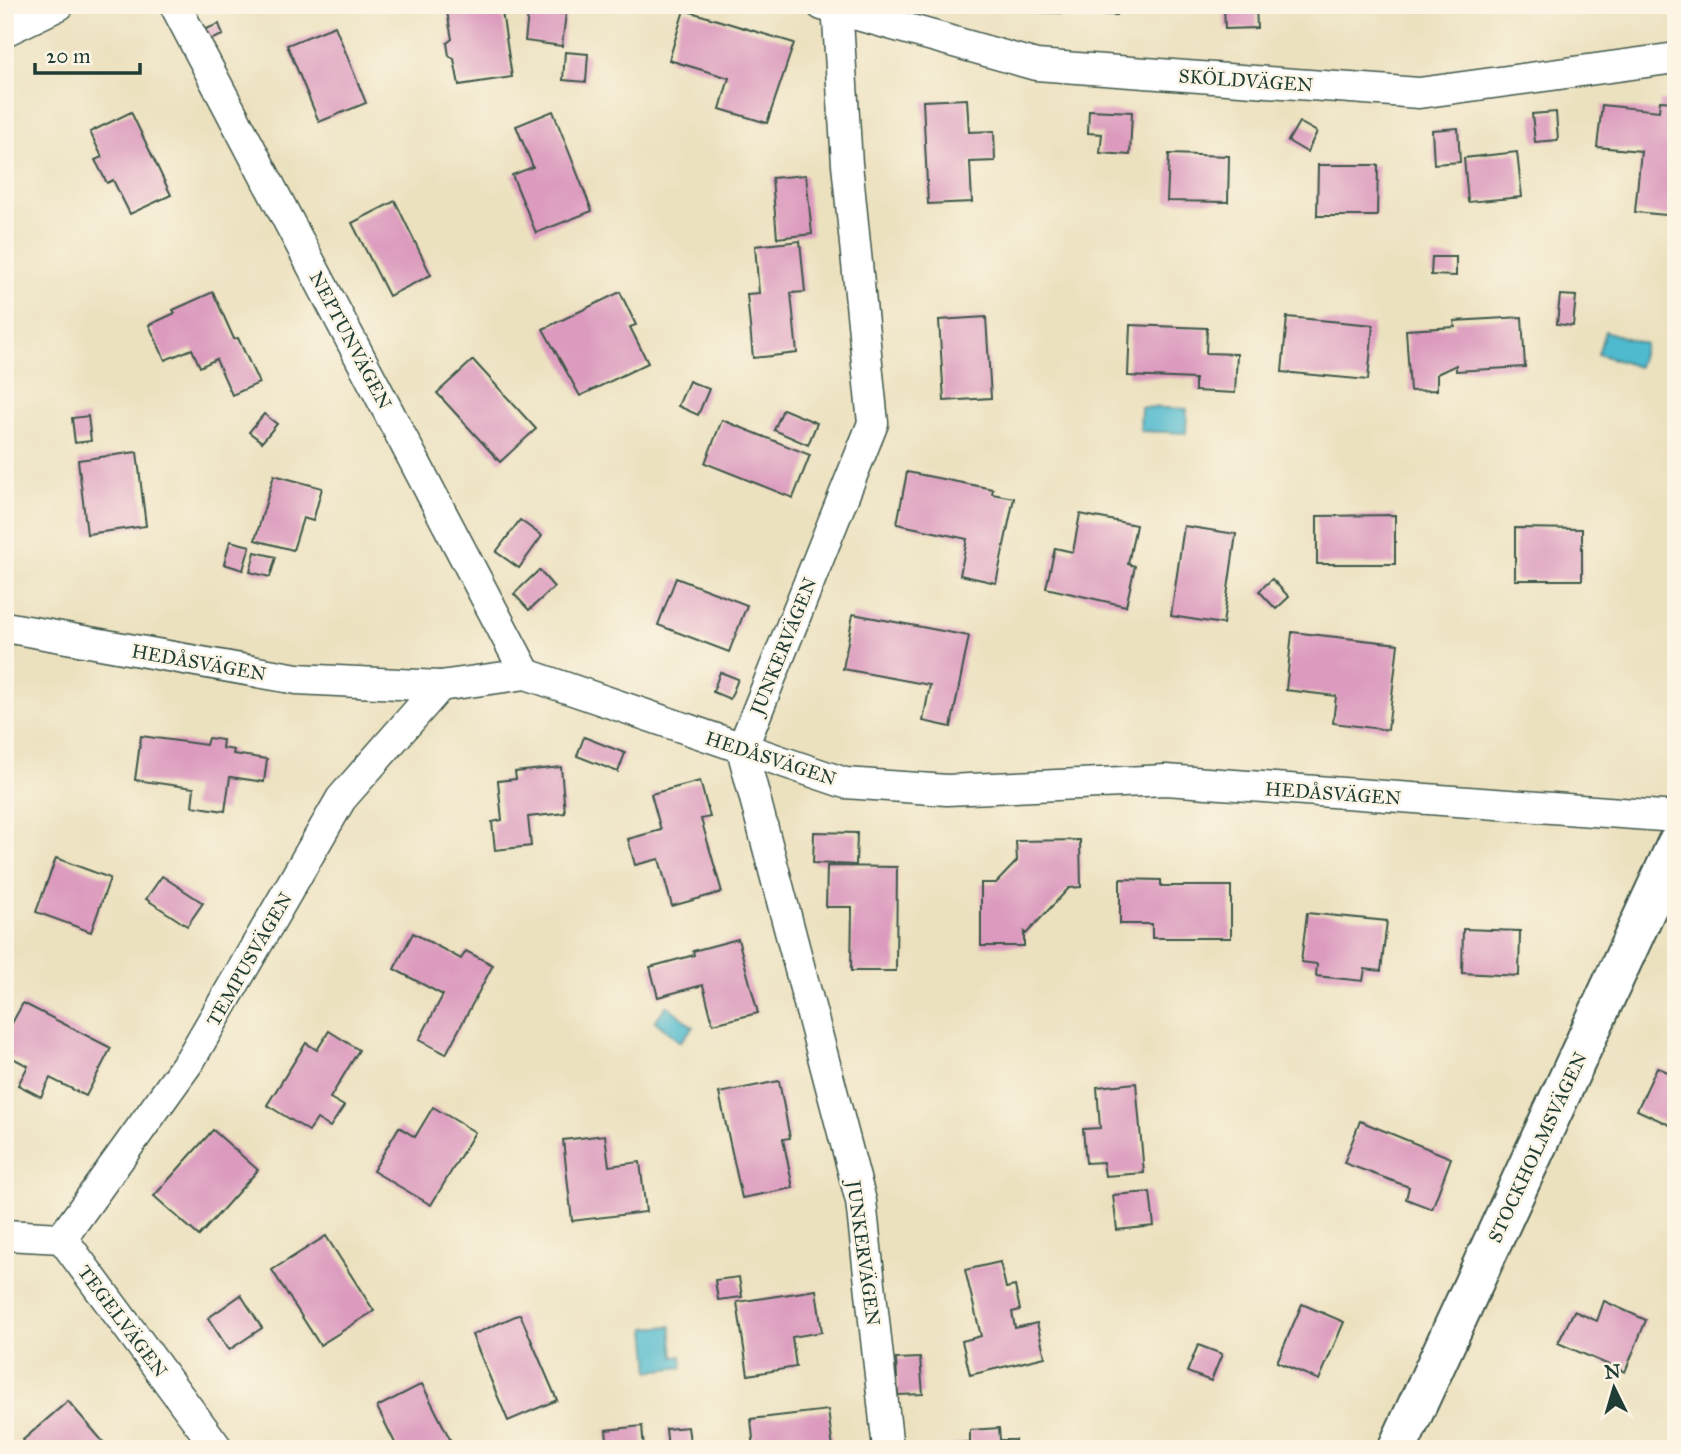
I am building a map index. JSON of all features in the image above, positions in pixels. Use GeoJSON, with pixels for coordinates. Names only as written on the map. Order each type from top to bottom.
{"type":"FeatureCollection","features":[{"type":"Feature","properties":{"kind":"main road","name":"STOCKHOLMSVÄGEN"},"geometry":{"type":"LineString","coordinates":[[1397,1449],[1676,845]]}},
{"type":"Feature","properties":{"kind":"street"},"geometry":{"type":"LineString","coordinates":[[5,31],[59,5]]}},
{"type":"Feature","properties":{"kind":"street","name":"NEPTUNVÄGEN"},"geometry":{"type":"LineString","coordinates":[[175,5],[526,674]]}},
{"type":"Feature","properties":{"kind":"street","name":"SKÖLDVÄGEN"},"geometry":{"type":"LineString","coordinates":[[832,7],[1036,65],[1419,93],[1676,58]]}},
{"type":"Feature","properties":{"kind":"street","name":"JUNKERVÄGEN"},"geometry":{"type":"LineString","coordinates":[[832,7],[873,423],[741,749],[861,1201],[888,1449]]}},
{"type":"Feature","properties":{"kind":"street","name":"HEDÅSVÄGEN"},"geometry":{"type":"LineString","coordinates":[[5,626],[297,679],[440,685],[526,674],[845,782],[947,790],[1166,780],[1676,817]]}},
{"type":"Feature","properties":{"kind":"street","name":"TEMPUSVÄGEN"},"geometry":{"type":"LineString","coordinates":[[62,1238],[190,1060],[341,799],[440,685]]}},
{"type":"Feature","properties":{"kind":"street"},"geometry":{"type":"LineString","coordinates":[[5,1235],[62,1238]]}},
{"type":"Feature","properties":{"kind":"street","name":"TEGELVÄGEN"},"geometry":{"type":"LineString","coordinates":[[62,1238],[218,1449]]}},
{"type":"Feature","properties":{"kind":"water"},"geometry":{"type":"Polygon","coordinates":[[[1605,331],[1645,344],[1638,367],[1598,354],[1605,331]]]}},
{"type":"Feature","properties":{"kind":"water"},"geometry":{"type":"Polygon","coordinates":[[[1141,407],[1187,409],[1186,433],[1140,431],[1141,407]]]}},
{"type":"Feature","properties":{"kind":"water"},"geometry":{"type":"Polygon","coordinates":[[[667,1005],[693,1027],[680,1042],[655,1021],[667,1005]]]}},
{"type":"Feature","properties":{"kind":"water"},"geometry":{"type":"Polygon","coordinates":[[[671,1326],[674,1357],[682,1356],[683,1367],[650,1371],[646,1328],[671,1326]]]}},
{"type":"Feature","properties":{"kind":"building"},"geometry":{"type":"Polygon","coordinates":[[[501,5],[512,77],[459,85],[454,59],[449,56],[447,43],[452,39],[447,12],[501,5]]]}},
{"type":"Feature","properties":{"kind":"building"},"geometry":{"type":"Polygon","coordinates":[[[529,5],[567,5],[562,46],[525,41],[529,5]]]}},
{"type":"Feature","properties":{"kind":"building"},"geometry":{"type":"Polygon","coordinates":[[[1037,5],[1117,5],[1117,15],[1036,12],[1037,5]]]}},
{"type":"Feature","properties":{"kind":"building"},"geometry":{"type":"Polygon","coordinates":[[[1224,5],[1256,5],[1257,28],[1225,29],[1224,5]]]}},
{"type":"Feature","properties":{"kind":"building"},"geometry":{"type":"Polygon","coordinates":[[[684,10],[794,43],[767,123],[720,109],[729,78],[669,60],[684,10]]]}},
{"type":"Feature","properties":{"kind":"building"},"geometry":{"type":"Polygon","coordinates":[[[219,24],[223,35],[207,41],[203,30],[219,24]]]}},
{"type":"Feature","properties":{"kind":"building"},"geometry":{"type":"Polygon","coordinates":[[[335,26],[366,103],[319,122],[287,45],[335,26]]]}},
{"type":"Feature","properties":{"kind":"building"},"geometry":{"type":"Polygon","coordinates":[[[565,52],[588,54],[586,82],[563,80],[565,52]]]}},
{"type":"Feature","properties":{"kind":"building"},"geometry":{"type":"Polygon","coordinates":[[[967,99],[969,132],[994,131],[995,161],[970,162],[972,202],[928,204],[923,101],[967,99]]]}},
{"type":"Feature","properties":{"kind":"building"},"geometry":{"type":"Polygon","coordinates":[[[1660,101],[1676,102],[1676,216],[1635,212],[1641,151],[1597,147],[1602,105],[1659,111],[1660,101]]]}},
{"type":"Feature","properties":{"kind":"building"},"geometry":{"type":"Polygon","coordinates":[[[1089,110],[1132,112],[1130,155],[1100,153],[1102,134],[1088,133],[1089,110]]]}},
{"type":"Feature","properties":{"kind":"building"},"geometry":{"type":"Polygon","coordinates":[[[553,111],[592,211],[536,233],[512,175],[533,167],[516,126],[553,111]]]}},
{"type":"Feature","properties":{"kind":"building"},"geometry":{"type":"Polygon","coordinates":[[[131,112],[171,195],[130,214],[113,180],[107,183],[95,160],[102,157],[90,132],[131,112]]]}},
{"type":"Feature","properties":{"kind":"building"},"geometry":{"type":"Polygon","coordinates":[[[1556,112],[1558,140],[1535,142],[1532,114],[1556,112]]]}},
{"type":"Feature","properties":{"kind":"building"},"geometry":{"type":"Polygon","coordinates":[[[1299,122],[1317,132],[1307,152],[1288,141],[1299,122]]]}},
{"type":"Feature","properties":{"kind":"building"},"geometry":{"type":"Polygon","coordinates":[[[1458,128],[1460,162],[1434,164],[1432,130],[1458,128]]]}},
{"type":"Feature","properties":{"kind":"building"},"geometry":{"type":"Polygon","coordinates":[[[1517,152],[1522,197],[1468,202],[1464,158],[1517,152]]]}},
{"type":"Feature","properties":{"kind":"building"},"geometry":{"type":"Polygon","coordinates":[[[1169,154],[1229,156],[1228,202],[1167,201],[1169,154]]]}},
{"type":"Feature","properties":{"kind":"building"},"geometry":{"type":"Polygon","coordinates":[[[1318,165],[1378,165],[1377,216],[1317,216],[1318,165]]]}},
{"type":"Feature","properties":{"kind":"building"},"geometry":{"type":"Polygon","coordinates":[[[806,175],[812,234],[777,238],[772,178],[806,175]]]}},
{"type":"Feature","properties":{"kind":"building"},"geometry":{"type":"Polygon","coordinates":[[[395,201],[431,275],[389,296],[352,223],[395,201]]]}},
{"type":"Feature","properties":{"kind":"building"},"geometry":{"type":"Polygon","coordinates":[[[800,241],[805,292],[791,293],[797,353],[753,358],[747,294],[759,293],[755,246],[800,241]]]}},
{"type":"Feature","properties":{"kind":"building"},"geometry":{"type":"Polygon","coordinates":[[[1432,257],[1456,257],[1456,276],[1431,275],[1432,257]]]}},
{"type":"Feature","properties":{"kind":"building"},"geometry":{"type":"Polygon","coordinates":[[[213,292],[234,339],[238,338],[259,383],[232,395],[216,359],[200,367],[192,349],[165,360],[149,325],[175,313],[173,310],[213,292]]]}},
{"type":"Feature","properties":{"kind":"building"},"geometry":{"type":"Polygon","coordinates":[[[620,292],[636,325],[630,327],[648,363],[580,396],[543,329],[620,292]]]}},
{"type":"Feature","properties":{"kind":"building"},"geometry":{"type":"Polygon","coordinates":[[[1560,295],[1576,296],[1573,326],[1557,324],[1560,295]]]}},
{"type":"Feature","properties":{"kind":"building"},"geometry":{"type":"Polygon","coordinates":[[[986,317],[991,398],[944,401],[939,320],[986,317]]]}},
{"type":"Feature","properties":{"kind":"building"},"geometry":{"type":"Polygon","coordinates":[[[1287,317],[1373,325],[1368,380],[1282,372],[1287,317]]]}},
{"type":"Feature","properties":{"kind":"building"},"geometry":{"type":"Polygon","coordinates":[[[1522,317],[1525,367],[1456,371],[1456,365],[1437,374],[1437,390],[1410,391],[1406,330],[1455,327],[1454,321],[1522,317]]]}},
{"type":"Feature","properties":{"kind":"building"},"geometry":{"type":"Polygon","coordinates":[[[1676,323],[1676,379],[1670,378],[1676,323]]]}},
{"type":"Feature","properties":{"kind":"building"},"geometry":{"type":"Polygon","coordinates":[[[1130,325],[1207,328],[1206,353],[1237,354],[1235,393],[1195,391],[1195,379],[1128,376],[1130,325]]]}},
{"type":"Feature","properties":{"kind":"building"},"geometry":{"type":"Polygon","coordinates":[[[473,360],[536,429],[500,462],[437,393],[473,360]]]}},
{"type":"Feature","properties":{"kind":"building"},"geometry":{"type":"Polygon","coordinates":[[[689,381],[709,389],[698,415],[678,406],[689,381]]]}},
{"type":"Feature","properties":{"kind":"building"},"geometry":{"type":"Polygon","coordinates":[[[783,409],[817,423],[808,445],[774,430],[783,409]]]}},
{"type":"Feature","properties":{"kind":"building"},"geometry":{"type":"Polygon","coordinates":[[[264,414],[277,424],[262,442],[249,432],[264,414]]]}},
{"type":"Feature","properties":{"kind":"building"},"geometry":{"type":"Polygon","coordinates":[[[88,416],[91,441],[75,443],[72,418],[88,416]]]}},
{"type":"Feature","properties":{"kind":"building"},"geometry":{"type":"Polygon","coordinates":[[[722,420],[810,455],[793,498],[705,463],[722,420]]]}},
{"type":"Feature","properties":{"kind":"building"},"geometry":{"type":"Polygon","coordinates":[[[137,452],[146,526],[87,534],[78,460],[137,452]]]}},
{"type":"Feature","properties":{"kind":"building"},"geometry":{"type":"Polygon","coordinates":[[[907,472],[993,489],[992,494],[1014,498],[996,583],[960,575],[967,539],[897,524],[907,472]]]}},
{"type":"Feature","properties":{"kind":"building"},"geometry":{"type":"Polygon","coordinates":[[[274,475],[322,488],[313,521],[303,518],[293,550],[255,540],[274,475]]]}},
{"type":"Feature","properties":{"kind":"building"},"geometry":{"type":"Polygon","coordinates":[[[1080,514],[1136,525],[1128,564],[1135,566],[1126,606],[1046,588],[1055,548],[1073,552],[1080,514]]]}},
{"type":"Feature","properties":{"kind":"building"},"geometry":{"type":"Polygon","coordinates":[[[1395,515],[1395,564],[1317,564],[1317,516],[1395,515]]]}},
{"type":"Feature","properties":{"kind":"building"},"geometry":{"type":"Polygon","coordinates":[[[520,520],[542,536],[519,568],[496,552],[520,520]]]}},
{"type":"Feature","properties":{"kind":"building"},"geometry":{"type":"Polygon","coordinates":[[[1184,526],[1236,534],[1223,624],[1171,616],[1184,526]]]}},
{"type":"Feature","properties":{"kind":"building"},"geometry":{"type":"Polygon","coordinates":[[[1515,528],[1582,529],[1582,580],[1515,580],[1515,528]]]}},
{"type":"Feature","properties":{"kind":"building"},"geometry":{"type":"Polygon","coordinates":[[[230,541],[250,546],[243,570],[224,564],[230,541]]]}},
{"type":"Feature","properties":{"kind":"building"},"geometry":{"type":"Polygon","coordinates":[[[255,552],[276,557],[270,577],[250,572],[255,552]]]}},
{"type":"Feature","properties":{"kind":"building"},"geometry":{"type":"Polygon","coordinates":[[[539,570],[554,587],[529,610],[514,594],[539,570]]]}},
{"type":"Feature","properties":{"kind":"building"},"geometry":{"type":"Polygon","coordinates":[[[676,578],[747,605],[729,652],[658,625],[676,578]]]}},
{"type":"Feature","properties":{"kind":"building"},"geometry":{"type":"Polygon","coordinates":[[[1272,579],[1289,597],[1276,609],[1259,591],[1272,579]]]}},
{"type":"Feature","properties":{"kind":"building"},"geometry":{"type":"Polygon","coordinates":[[[853,614],[969,636],[951,727],[923,721],[930,685],[843,669],[853,614]]]}},
{"type":"Feature","properties":{"kind":"building"},"geometry":{"type":"Polygon","coordinates":[[[1292,632],[1398,644],[1388,730],[1333,723],[1336,696],[1286,690],[1292,632]]]}},
{"type":"Feature","properties":{"kind":"building"},"geometry":{"type":"Polygon","coordinates":[[[720,672],[738,679],[730,699],[713,692],[720,672]]]}},
{"type":"Feature","properties":{"kind":"building"},"geometry":{"type":"Polygon","coordinates":[[[141,736],[206,745],[208,738],[223,740],[222,748],[234,750],[233,754],[267,759],[264,782],[230,777],[225,811],[192,806],[194,788],[135,780],[141,736]]]}},
{"type":"Feature","properties":{"kind":"building"},"geometry":{"type":"Polygon","coordinates":[[[584,737],[625,753],[618,772],[577,756],[584,737]]]}},
{"type":"Feature","properties":{"kind":"building"},"geometry":{"type":"Polygon","coordinates":[[[561,767],[565,813],[528,817],[531,846],[495,850],[492,822],[502,820],[498,781],[516,779],[515,772],[561,767]]]}},
{"type":"Feature","properties":{"kind":"building"},"geometry":{"type":"Polygon","coordinates":[[[700,781],[710,817],[701,819],[722,892],[672,906],[659,859],[635,865],[628,839],[661,830],[651,794],[700,781]]]}},
{"type":"Feature","properties":{"kind":"building"},"geometry":{"type":"Polygon","coordinates":[[[814,832],[857,833],[856,865],[813,863],[814,832]]]}},
{"type":"Feature","properties":{"kind":"building"},"geometry":{"type":"Polygon","coordinates":[[[1080,840],[1081,887],[1069,888],[1026,934],[1024,932],[1024,946],[981,946],[981,883],[996,883],[1017,861],[1016,841],[1080,840]]]}},
{"type":"Feature","properties":{"kind":"building"},"geometry":{"type":"Polygon","coordinates":[[[56,858],[110,878],[91,932],[36,912],[56,858]]]}},
{"type":"Feature","properties":{"kind":"building"},"geometry":{"type":"Polygon","coordinates":[[[827,866],[897,867],[896,971],[851,971],[852,907],[826,907],[827,866]]]}},
{"type":"Feature","properties":{"kind":"building"},"geometry":{"type":"Polygon","coordinates":[[[162,876],[203,903],[187,926],[146,899],[162,876]]]}},
{"type":"Feature","properties":{"kind":"building"},"geometry":{"type":"Polygon","coordinates":[[[1120,879],[1161,880],[1161,886],[1231,886],[1231,938],[1152,938],[1152,924],[1120,924],[1120,879]]]}},
{"type":"Feature","properties":{"kind":"building"},"geometry":{"type":"Polygon","coordinates":[[[1307,913],[1387,921],[1381,971],[1365,969],[1363,981],[1316,976],[1317,964],[1301,962],[1307,913]]]}},
{"type":"Feature","properties":{"kind":"building"},"geometry":{"type":"Polygon","coordinates":[[[1463,929],[1520,931],[1519,976],[1462,973],[1463,929]]]}},
{"type":"Feature","properties":{"kind":"building"},"geometry":{"type":"Polygon","coordinates":[[[413,933],[461,959],[466,951],[493,965],[446,1054],[419,1040],[443,995],[394,969],[413,933]]]}},
{"type":"Feature","properties":{"kind":"building"},"geometry":{"type":"Polygon","coordinates":[[[738,939],[758,1013],[713,1024],[703,985],[658,997],[650,967],[694,955],[693,951],[738,939]]]}},
{"type":"Feature","properties":{"kind":"building"},"geometry":{"type":"Polygon","coordinates":[[[23,1003],[111,1048],[86,1096],[50,1078],[41,1097],[18,1085],[28,1066],[5,1054],[5,1036],[23,1003]]]}},
{"type":"Feature","properties":{"kind":"building"},"geometry":{"type":"Polygon","coordinates":[[[329,1031],[359,1050],[330,1098],[344,1106],[330,1127],[317,1119],[309,1131],[267,1105],[306,1043],[317,1050],[329,1031]]]}},
{"type":"Feature","properties":{"kind":"building"},"geometry":{"type":"Polygon","coordinates":[[[1657,1067],[1676,1076],[1676,1128],[1637,1110],[1657,1067]]]}},
{"type":"Feature","properties":{"kind":"building"},"geometry":{"type":"Polygon","coordinates":[[[779,1081],[790,1138],[783,1139],[793,1188],[742,1198],[719,1093],[779,1081]]]}},
{"type":"Feature","properties":{"kind":"building"},"geometry":{"type":"Polygon","coordinates":[[[1136,1083],[1144,1173],[1105,1176],[1103,1162],[1086,1163],[1083,1129],[1100,1128],[1097,1087],[1136,1083]]]}},
{"type":"Feature","properties":{"kind":"building"},"geometry":{"type":"Polygon","coordinates":[[[433,1107],[475,1132],[431,1205],[373,1171],[399,1127],[415,1137],[433,1107]]]}},
{"type":"Feature","properties":{"kind":"building"},"geometry":{"type":"Polygon","coordinates":[[[1360,1121],[1451,1158],[1432,1209],[1406,1199],[1409,1187],[1344,1163],[1360,1121]]]}},
{"type":"Feature","properties":{"kind":"building"},"geometry":{"type":"Polygon","coordinates":[[[213,1130],[258,1170],[199,1236],[154,1196],[213,1130]]]}},
{"type":"Feature","properties":{"kind":"building"},"geometry":{"type":"Polygon","coordinates":[[[605,1135],[609,1166],[640,1162],[646,1212],[572,1221],[563,1140],[605,1135]]]}},
{"type":"Feature","properties":{"kind":"building"},"geometry":{"type":"Polygon","coordinates":[[[1150,1192],[1154,1226],[1117,1230],[1113,1195],[1150,1192]]]}},
{"type":"Feature","properties":{"kind":"building"},"geometry":{"type":"Polygon","coordinates":[[[326,1236],[374,1311],[320,1345],[272,1270],[326,1236]]]}},
{"type":"Feature","properties":{"kind":"building"},"geometry":{"type":"Polygon","coordinates":[[[1000,1262],[1006,1288],[1015,1286],[1020,1310],[1012,1312],[1015,1328],[1037,1323],[1045,1357],[970,1375],[962,1341],[981,1336],[965,1270],[1000,1262]]]}},
{"type":"Feature","properties":{"kind":"building"},"geometry":{"type":"Polygon","coordinates":[[[739,1277],[742,1297],[718,1300],[715,1280],[739,1277]]]}},
{"type":"Feature","properties":{"kind":"building"},"geometry":{"type":"Polygon","coordinates":[[[816,1290],[822,1332],[792,1337],[796,1367],[748,1375],[737,1302],[816,1290]]]}},
{"type":"Feature","properties":{"kind":"building"},"geometry":{"type":"Polygon","coordinates":[[[241,1295],[262,1328],[229,1350],[208,1318],[241,1295]]]}},
{"type":"Feature","properties":{"kind":"building"},"geometry":{"type":"Polygon","coordinates":[[[1604,1301],[1646,1320],[1625,1372],[1558,1343],[1574,1311],[1597,1321],[1604,1301]]]}},
{"type":"Feature","properties":{"kind":"building"},"geometry":{"type":"Polygon","coordinates":[[[1302,1304],[1344,1322],[1319,1380],[1277,1362],[1302,1304]]]}},
{"type":"Feature","properties":{"kind":"building"},"geometry":{"type":"Polygon","coordinates":[[[520,1314],[557,1400],[508,1421],[472,1335],[520,1314]]]}},
{"type":"Feature","properties":{"kind":"building"},"geometry":{"type":"Polygon","coordinates":[[[1198,1345],[1222,1354],[1211,1381],[1187,1372],[1198,1345]]]}},
{"type":"Feature","properties":{"kind":"building"},"geometry":{"type":"Polygon","coordinates":[[[920,1358],[923,1394],[898,1395],[896,1359],[920,1358]]]}},
{"type":"Feature","properties":{"kind":"building"},"geometry":{"type":"Polygon","coordinates":[[[422,1384],[455,1449],[398,1449],[377,1407],[422,1384]]]}},
{"type":"Feature","properties":{"kind":"building"},"geometry":{"type":"Polygon","coordinates":[[[68,1401],[105,1444],[100,1449],[30,1449],[23,1440],[68,1401]]]}},
{"type":"Feature","properties":{"kind":"building"},"geometry":{"type":"Polygon","coordinates":[[[828,1410],[833,1449],[754,1449],[751,1419],[828,1410]]]}},
{"type":"Feature","properties":{"kind":"building"},"geometry":{"type":"Polygon","coordinates":[[[642,1426],[644,1449],[608,1449],[606,1430],[642,1426]]]}},
{"type":"Feature","properties":{"kind":"building"},"geometry":{"type":"Polygon","coordinates":[[[688,1427],[691,1449],[668,1449],[666,1429],[688,1427]]]}},
{"type":"Feature","properties":{"kind":"building"},"geometry":{"type":"Polygon","coordinates":[[[999,1428],[1000,1440],[1015,1440],[1016,1449],[954,1449],[954,1444],[970,1442],[970,1430],[999,1428]]]}}]}
